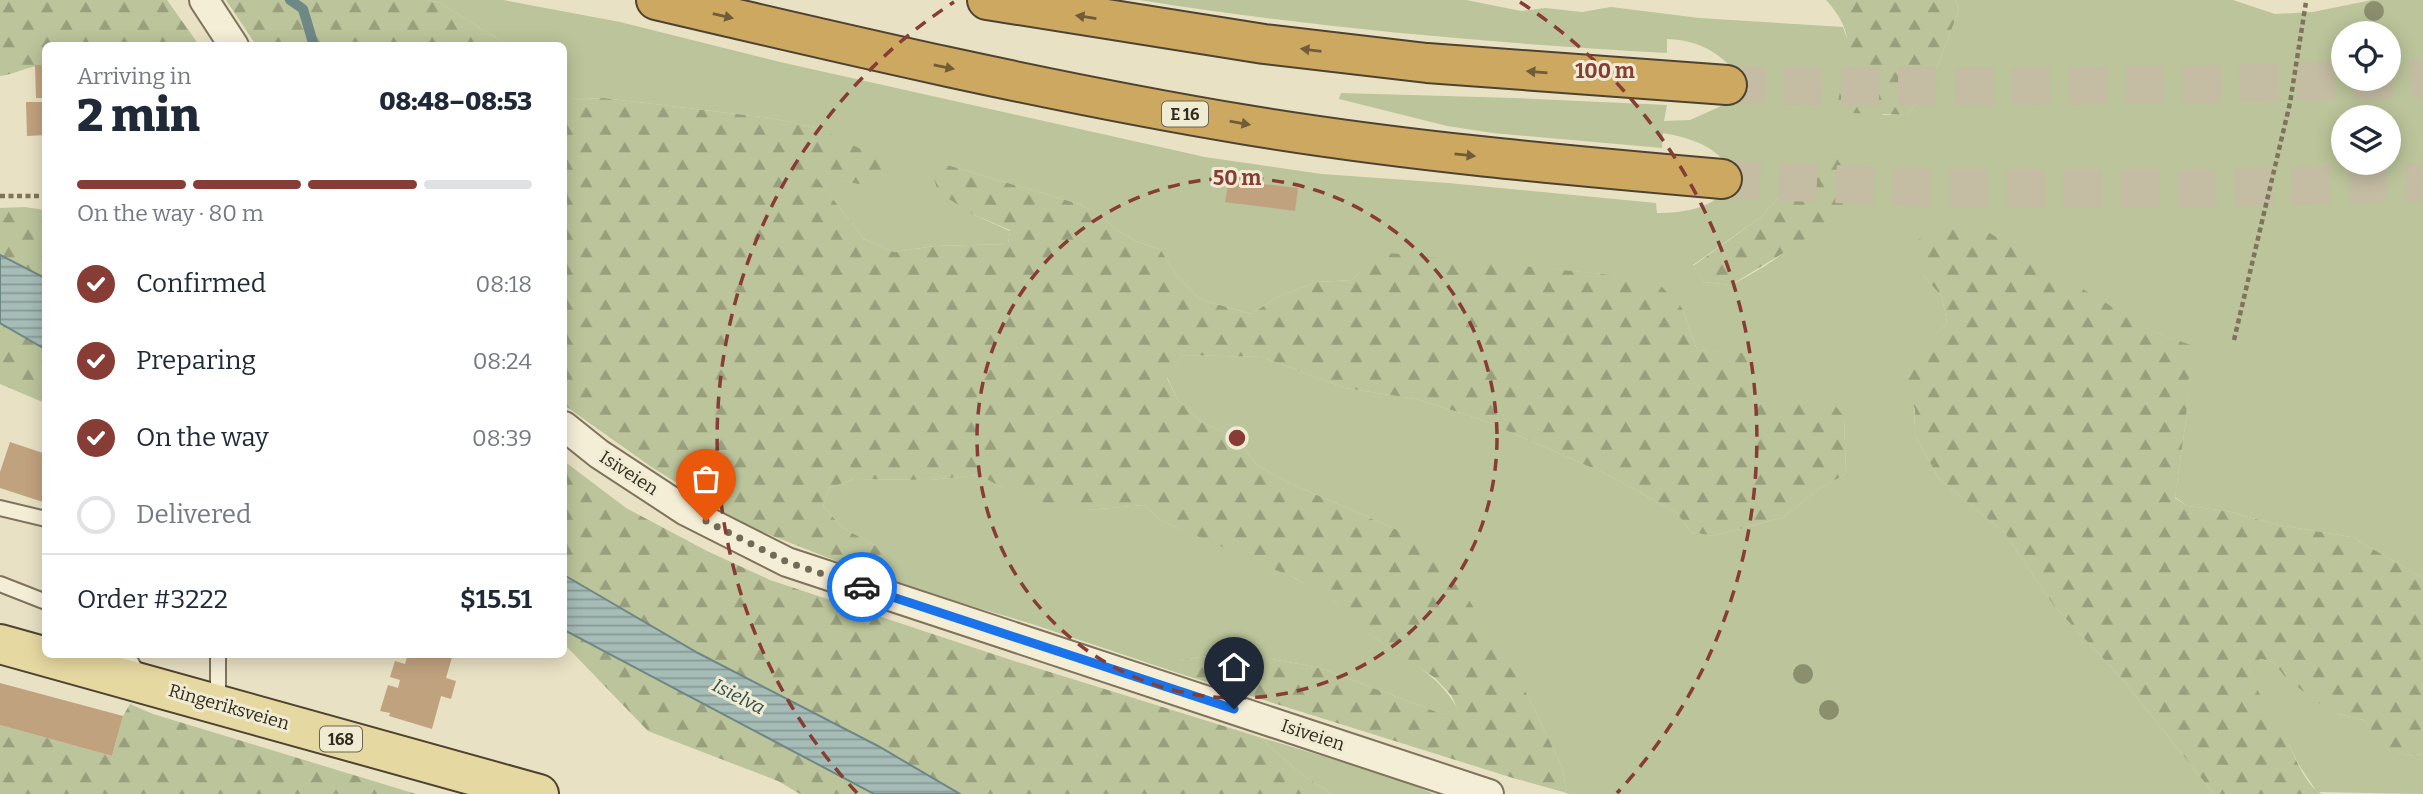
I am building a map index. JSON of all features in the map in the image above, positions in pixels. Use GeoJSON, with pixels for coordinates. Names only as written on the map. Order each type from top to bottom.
{"type":"FeatureCollection","features":[{"type":"Feature","properties":{"kind":"highway","name":"E 16"},"geometry":{"type":"LineString","coordinates":[[656,0],[893,57],[1067,93],[1248,125],[1412,149],[1722,179]]}},
{"type":"Feature","properties":{"kind":"highway"},"geometry":{"type":"LineString","coordinates":[[987,0],[1264,44],[1427,63],[1727,85]]}},
{"type":"Feature","properties":{"kind":"main road","name":"Ringeriksveien"},"geometry":{"type":"LineString","coordinates":[[0,644],[42,651]]}},
{"type":"Feature","properties":{"kind":"main road","name":"Ringeriksveien"},"geometry":{"type":"LineString","coordinates":[[79,658],[135,668],[218,704],[540,794]]}},
{"type":"Feature","properties":{"kind":"street"},"geometry":{"type":"LineString","coordinates":[[204,0],[231,42]]}},
{"type":"Feature","properties":{"kind":"street","name":"Isiveien"},"geometry":{"type":"LineString","coordinates":[[567,428],[599,454],[686,511],[787,562],[1489,794]]}},
{"type":"Feature","properties":{"kind":"lane"},"geometry":{"type":"LineString","coordinates":[[0,508],[42,518]]}},
{"type":"Feature","properties":{"kind":"lane"},"geometry":{"type":"LineString","coordinates":[[0,584],[42,600]]}},
{"type":"Feature","properties":{"kind":"lane"},"geometry":{"type":"LineString","coordinates":[[218,658],[218,704]]}},
{"type":"Feature","properties":{"kind":"path"},"geometry":{"type":"LineString","coordinates":[[2234,340],[2290,103],[2306,2]]}},
{"type":"Feature","properties":{"kind":"path"},"geometry":{"type":"LineString","coordinates":[[0,196],[42,196]]}},
{"type":"Feature","properties":{"kind":"green space"},"geometry":{"type":"Polygon","coordinates":[[[0,0],[167,0],[197,42],[42,42],[42,65],[0,76],[0,0]]]}},
{"type":"Feature","properties":{"kind":"green space"},"geometry":{"type":"Polygon","coordinates":[[[226,0],[426,0],[440,3],[503,42],[254,42],[226,0]]]}},
{"type":"Feature","properties":{"kind":"green space"},"geometry":{"type":"Polygon","coordinates":[[[426,0],[503,0],[620,22],[780,62],[1205,157],[1322,174],[1656,203],[1657,213],[1687,210],[1710,203],[1724,192],[1729,179],[1726,165],[1715,152],[1693,141],[1663,133],[1662,148],[1493,133],[1447,126],[1339,99],[1341,93],[1667,105],[1664,121],[1690,120],[1728,103],[1735,71],[1705,48],[1687,41],[1667,39],[1667,53],[1469,39],[1271,19],[1140,0],[1466,0],[1521,11],[1545,8],[1582,12],[1611,7],[1699,18],[1843,27],[1850,48],[1883,115],[1907,115],[1928,90],[1959,10],[1955,0],[2233,0],[2275,14],[2313,12],[2372,0],[2423,0],[2423,578],[2352,537],[2278,525],[2227,511],[2187,506],[2175,497],[2186,420],[2190,345],[2154,332],[1923,275],[1942,297],[1947,323],[1914,357],[1915,435],[1939,479],[2005,533],[2054,606],[2123,680],[2214,794],[1569,794],[1562,767],[1529,698],[1400,531],[1287,482],[1257,465],[1235,437],[1201,422],[1178,400],[1167,377],[1183,355],[1262,357],[1345,388],[1416,399],[1483,420],[1606,474],[1676,512],[1691,532],[1714,536],[1784,517],[1817,490],[1846,474],[1844,418],[1802,400],[1785,406],[1757,403],[1745,354],[1697,350],[1682,308],[1613,275],[1460,261],[1362,271],[1352,280],[1316,282],[1278,297],[1251,314],[1199,299],[1174,272],[1161,250],[1136,241],[1115,229],[1102,216],[1079,204],[944,164],[974,215],[1010,231],[1008,244],[935,246],[894,252],[864,239],[814,175],[858,184],[820,129],[771,118],[604,98],[567,100],[567,42],[503,42],[440,3],[426,0]],[[1798,176],[1761,217],[1693,265],[1704,282],[1732,285],[1765,266],[1830,220],[1798,176]]]}},
{"type":"Feature","properties":{"kind":"green space"},"geometry":{"type":"Polygon","coordinates":[[[1826,0],[1955,0],[1959,10],[1928,90],[1907,115],[1851,113],[1838,101],[1847,60],[1847,36],[1826,0]]]}},
{"type":"Feature","properties":{"kind":"green space"},"geometry":{"type":"Polygon","coordinates":[[[604,98],[771,118],[820,129],[877,157],[889,182],[858,184],[815,176],[864,239],[894,252],[935,246],[1008,244],[1010,230],[974,215],[938,192],[930,165],[944,164],[1079,204],[1102,216],[1115,229],[1136,241],[1161,250],[1174,272],[1199,299],[1251,314],[1278,297],[1316,282],[1352,280],[1362,271],[1365,260],[1389,253],[1613,275],[1662,287],[1682,308],[1697,350],[1745,353],[1757,403],[1785,405],[1829,397],[1844,417],[1846,474],[1817,490],[1784,517],[1714,536],[1691,532],[1676,512],[1606,474],[1483,420],[1416,399],[1345,388],[1262,357],[1183,355],[1167,378],[1178,400],[1201,422],[1235,437],[1257,465],[1287,482],[1400,531],[1456,579],[1529,698],[1562,767],[1567,793],[1513,778],[1181,674],[1178,661],[1214,655],[1254,660],[1272,659],[1320,668],[1442,714],[1459,712],[1451,695],[1435,678],[1363,630],[1336,602],[1297,579],[1162,521],[1144,505],[1087,510],[1049,505],[1001,487],[979,475],[930,480],[854,479],[829,488],[823,506],[843,528],[876,546],[887,557],[887,581],[742,524],[650,466],[567,407],[567,100],[604,98]]]}},
{"type":"Feature","properties":{"kind":"green space"},"geometry":{"type":"Polygon","coordinates":[[[1832,151],[1851,154],[1862,171],[1850,195],[1830,220],[1798,244],[1731,285],[1704,282],[1693,266],[1761,217],[1798,176],[1832,151]]]}},
{"type":"Feature","properties":{"kind":"green space"},"geometry":{"type":"Polygon","coordinates":[[[0,208],[42,210],[42,276],[0,255],[0,208]]]}},
{"type":"Feature","properties":{"kind":"green space"},"geometry":{"type":"Polygon","coordinates":[[[1933,229],[1988,232],[2154,332],[2191,345],[2186,420],[2175,498],[2187,506],[2227,511],[2278,525],[2352,537],[2423,578],[2423,754],[2407,756],[2381,745],[2364,720],[2338,714],[2317,702],[2286,678],[2273,662],[2260,659],[2249,671],[2255,685],[2281,727],[2309,782],[2323,794],[2214,794],[2123,680],[2054,606],[2005,533],[1939,479],[1915,435],[1915,409],[1903,384],[1913,357],[1947,323],[1942,297],[1923,275],[1911,246],[1933,229]]]}},
{"type":"Feature","properties":{"kind":"green space"},"geometry":{"type":"Polygon","coordinates":[[[0,323],[42,347],[42,402],[0,384],[0,323]]]}},
{"type":"Feature","properties":{"kind":"green space"},"geometry":{"type":"Polygon","coordinates":[[[567,463],[626,508],[707,551],[770,580],[1011,660],[1259,737],[1300,773],[1332,794],[960,794],[878,746],[698,653],[567,577],[567,463]]]}},
{"type":"Feature","properties":{"kind":"green space"},"geometry":{"type":"Polygon","coordinates":[[[979,475],[1001,487],[1087,510],[1144,505],[1162,521],[1292,577],[1338,604],[1367,632],[1422,669],[1443,688],[1460,713],[1442,714],[1320,668],[1272,659],[1254,660],[1213,655],[1179,661],[1181,674],[1032,624],[887,581],[887,557],[876,546],[843,528],[823,506],[829,488],[854,479],[930,480],[979,475]]]}},
{"type":"Feature","properties":{"kind":"green space"},"geometry":{"type":"Polygon","coordinates":[[[567,632],[874,794],[800,794],[778,781],[648,731],[568,648],[567,632]]]}},
{"type":"Feature","properties":{"kind":"green space"},"geometry":{"type":"Polygon","coordinates":[[[2259,659],[2273,662],[2286,678],[2338,714],[2364,720],[2382,745],[2407,756],[2423,754],[2423,794],[2317,792],[2299,765],[2277,721],[2257,694],[2249,671],[2259,659]]]}},
{"type":"Feature","properties":{"kind":"green space"},"geometry":{"type":"Polygon","coordinates":[[[130,704],[153,714],[416,794],[0,794],[0,725],[112,756],[123,716],[130,704]]]}},
{"type":"Feature","properties":{"kind":"green space"},"geometry":{"type":"Polygon","coordinates":[[[1259,737],[1396,778],[1434,794],[1332,794],[1300,773],[1259,737]]]}},
{"type":"Feature","properties":{"kind":"water"},"geometry":{"type":"Polygon","coordinates":[[[0,255],[42,276],[42,347],[0,323],[0,255]]]}},
{"type":"Feature","properties":{"kind":"water","name":"Isielva"},"geometry":{"type":"Polygon","coordinates":[[[567,577],[698,653],[878,746],[960,794],[874,794],[567,632],[567,577]]]}},
{"type":"Feature","properties":{"kind":"building"},"geometry":{"type":"Polygon","coordinates":[[[35,65],[42,65],[42,98],[36,98],[35,65]]]}},
{"type":"Feature","properties":{"kind":"building"},"geometry":{"type":"Polygon","coordinates":[[[26,102],[42,102],[42,135],[27,136],[26,102]]]}},
{"type":"Feature","properties":{"kind":"building"},"geometry":{"type":"Polygon","coordinates":[[[1229,180],[1298,188],[1295,211],[1225,202],[1229,180]]]}},
{"type":"Feature","properties":{"kind":"building"},"geometry":{"type":"Polygon","coordinates":[[[10,442],[42,453],[42,502],[0,488],[0,472],[10,442]]]}},
{"type":"Feature","properties":{"kind":"building"},"geometry":{"type":"Polygon","coordinates":[[[407,658],[452,658],[446,678],[456,681],[451,699],[441,696],[432,729],[380,711],[388,685],[398,688],[400,680],[390,677],[395,661],[405,664],[407,658]]]}},
{"type":"Feature","properties":{"kind":"building"},"geometry":{"type":"Polygon","coordinates":[[[0,683],[123,716],[112,756],[0,725],[0,683]]]}},
{"type":"Feature","properties":{"kind":"waterway"},"geometry":{"type":"LineString","coordinates":[[290,0],[303,9],[313,42]]}},
{"type":"Feature","properties":{"kind":"tunnel"},"geometry":{"type":"LineString","coordinates":[[1727,85],[2075,86],[2423,78]]}},
{"type":"Feature","properties":{"kind":"tunnel"},"geometry":{"type":"LineString","coordinates":[[1722,179],[1950,189],[2206,189],[2423,182]]}},
{"type":"Feature","properties":{"kind":"way so far"},"geometry":{"type":"LineString","coordinates":[[706,521],[787,562],[862,587]]}},
{"type":"Feature","properties":{"kind":"route"},"geometry":{"type":"LineString","coordinates":[[862,587],[1234,709]]}}]}
